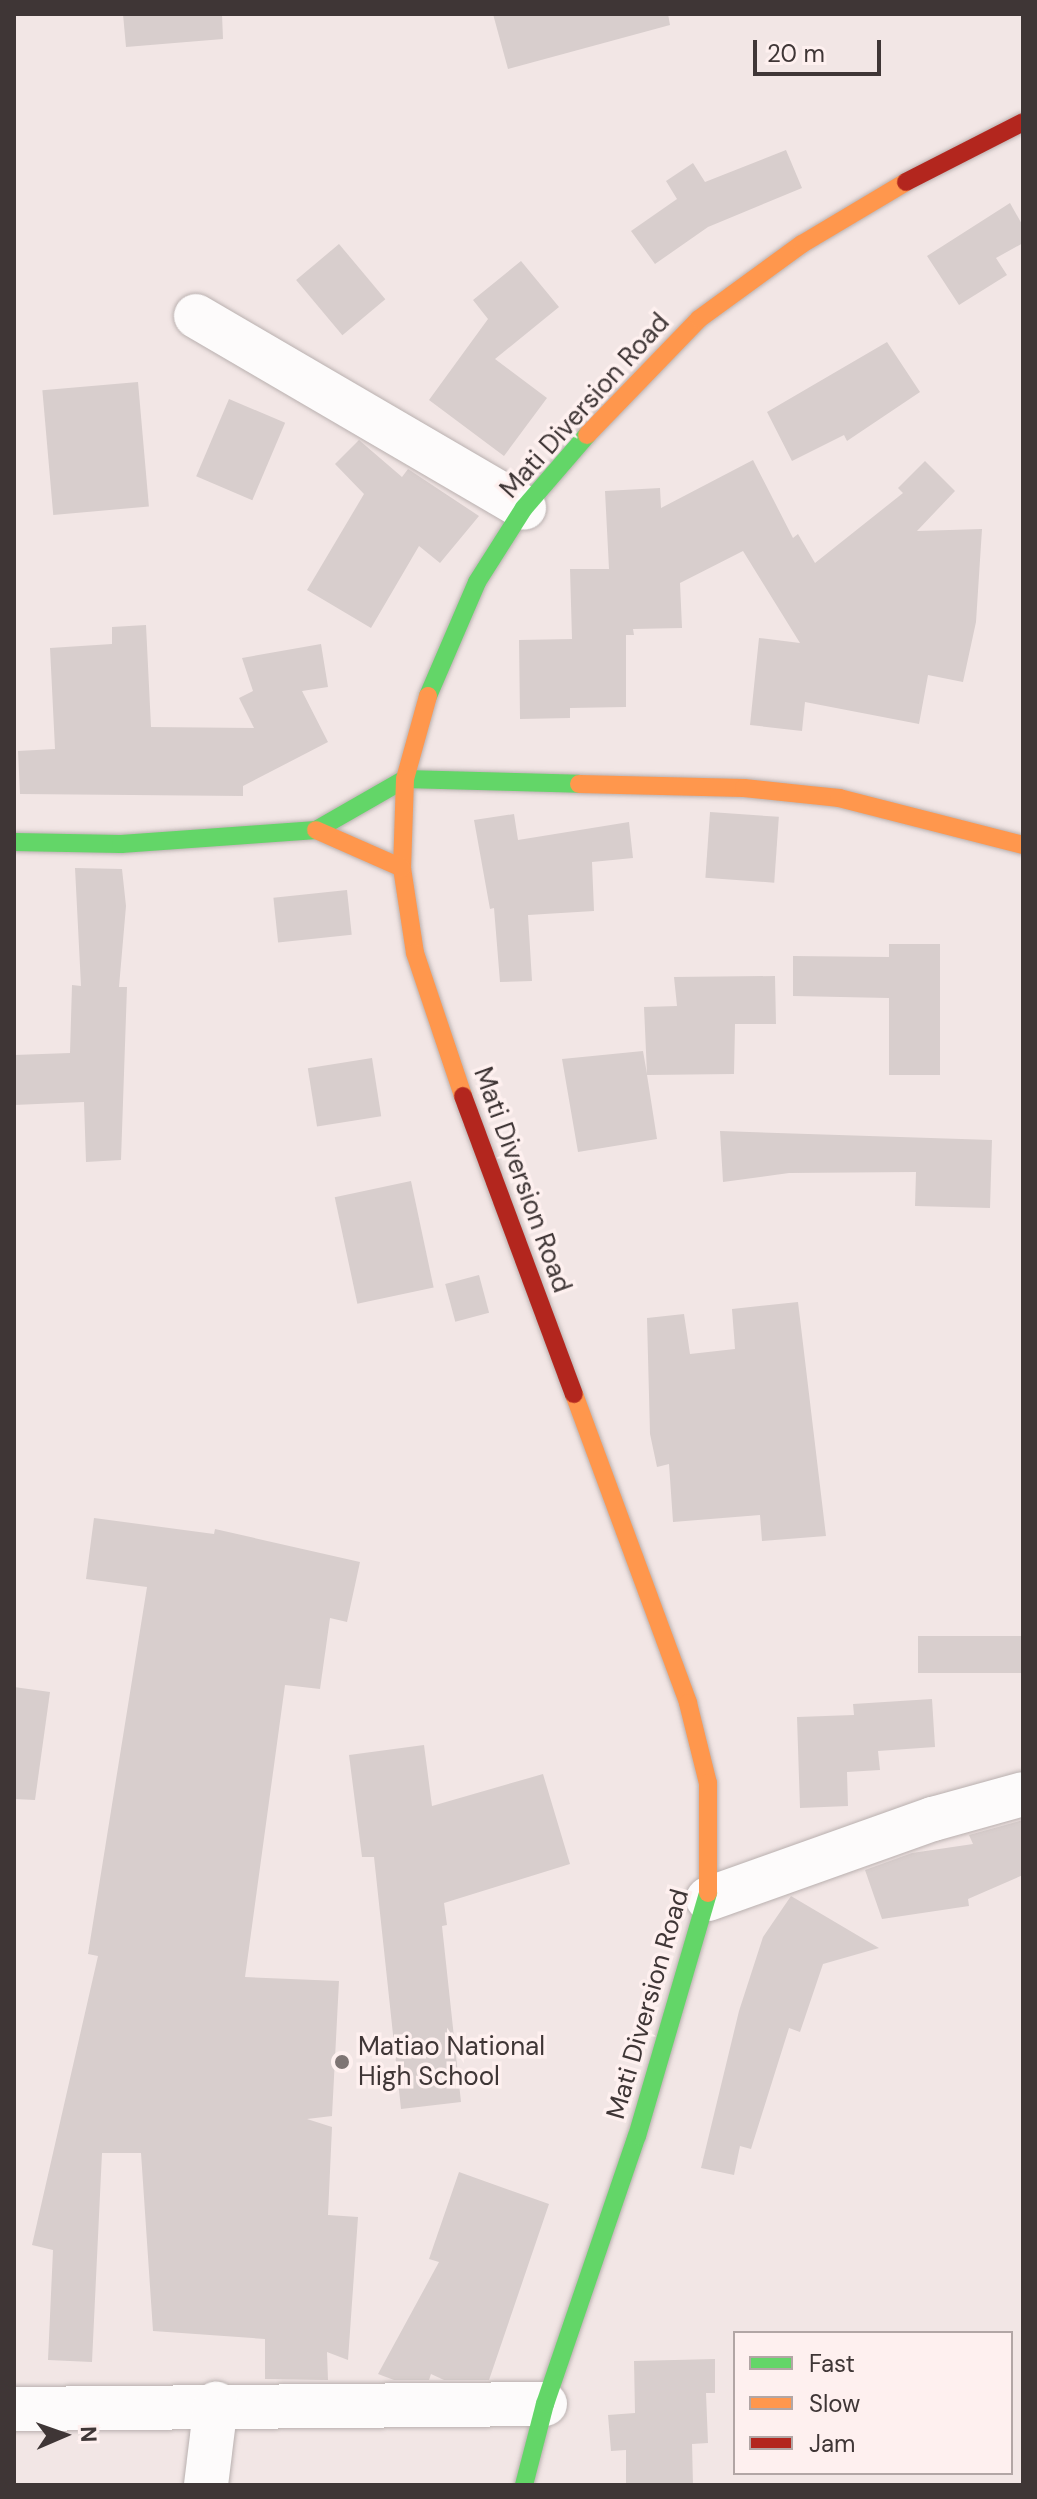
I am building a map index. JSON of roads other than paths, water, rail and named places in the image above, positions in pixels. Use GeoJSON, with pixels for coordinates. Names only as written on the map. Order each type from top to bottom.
{"type":"FeatureCollection","features":[{"type":"Feature","properties":{"kind":"main road","name":"Mati Diversion Road"},"geometry":{"type":"LineString","coordinates":[[524,2485],[545,2404],[637,2136],[708,1899],[708,1783],[688,1703],[473,1127],[415,953],[402,868],[405,779],[424,706],[477,582],[524,508],[611,407],[699,319],[802,244],[916,176],[1023,122]]}},
{"type":"Feature","properties":{"kind":"main road"},"geometry":{"type":"LineString","coordinates":[[14,842],[121,844],[316,830],[405,779],[744,788],[839,798],[1023,845]]}},
{"type":"Feature","properties":{"kind":"main road"},"geometry":{"type":"LineString","coordinates":[[316,830],[402,868]]}},
{"type":"Feature","properties":{"kind":"street"},"geometry":{"type":"LineString","coordinates":[[196,316],[524,508]]}},
{"type":"Feature","properties":{"kind":"street"},"geometry":{"type":"LineString","coordinates":[[708,1899],[933,1819],[1023,1794]]}},
{"type":"Feature","properties":{"kind":"street"},"geometry":{"type":"LineString","coordinates":[[14,2409],[216,2404],[545,2404]]}},
{"type":"Feature","properties":{"kind":"street"},"geometry":{"type":"LineString","coordinates":[[206,2485],[216,2404]]}},
{"type":"Feature","properties":{"kind":"place","name":"Matiao National High School"},"geometry":{"type":"Point","coordinates":[342,2062]}}]}
